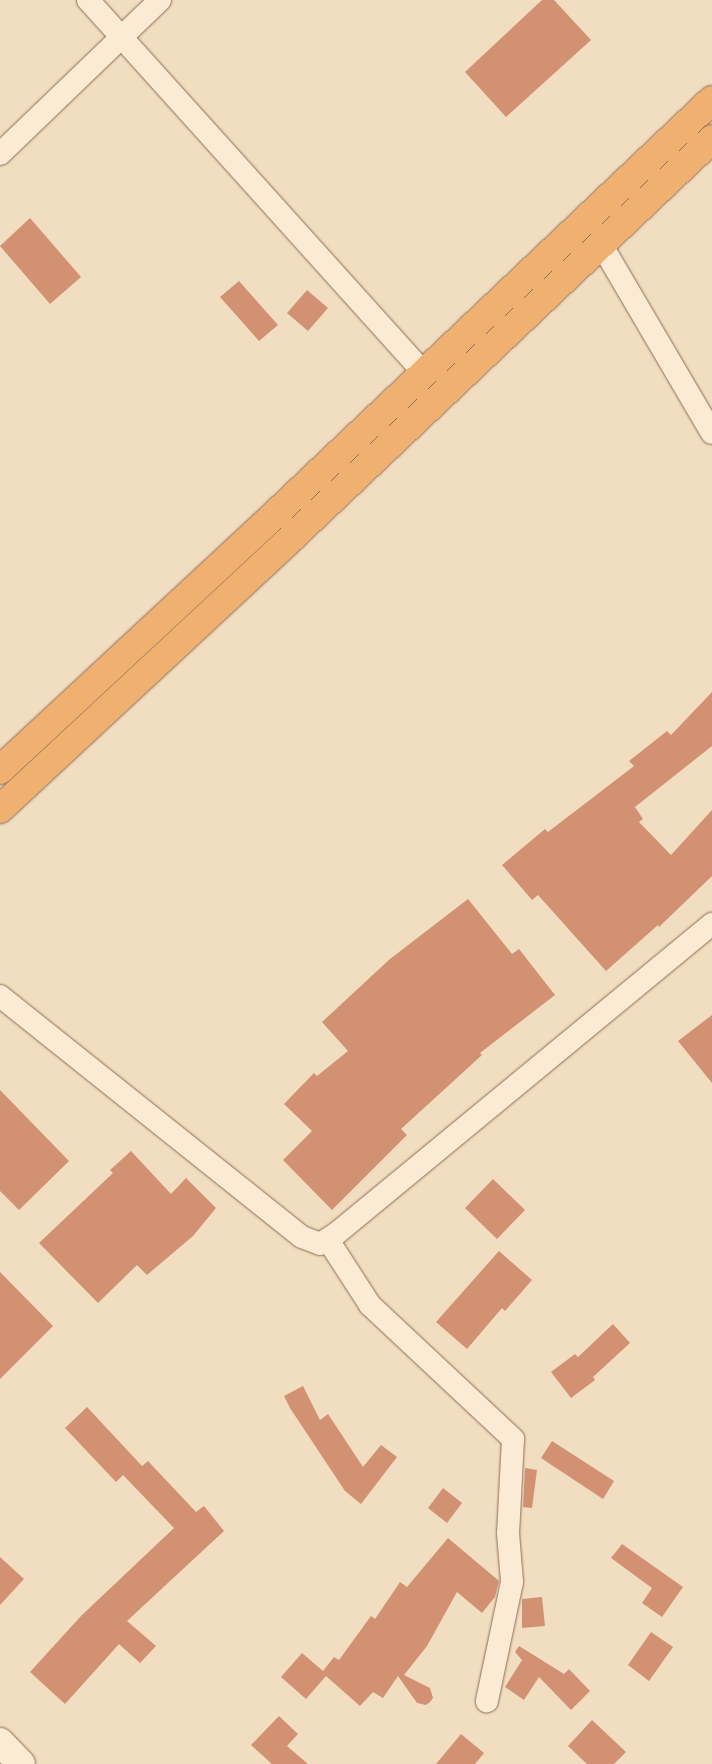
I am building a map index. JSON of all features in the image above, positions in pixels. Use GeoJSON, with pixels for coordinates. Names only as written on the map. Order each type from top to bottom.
{"type":"FeatureCollection","features":[{"type":"Feature","properties":{"kind":"highway"},"geometry":{"type":"LineString","coordinates":[[0,770],[712,100]]}},
{"type":"Feature","properties":{"kind":"highway"},"geometry":{"type":"LineString","coordinates":[[0,809],[712,139]]}},
{"type":"Feature","properties":{"kind":"street"},"geometry":{"type":"LineString","coordinates":[[88,0],[122,34],[424,373]]}},
{"type":"Feature","properties":{"kind":"street"},"geometry":{"type":"LineString","coordinates":[[0,154],[122,34],[160,0]]}},
{"type":"Feature","properties":{"kind":"street"},"geometry":{"type":"LineString","coordinates":[[601,244],[712,433]]}},
{"type":"Feature","properties":{"kind":"street"},"geometry":{"type":"LineString","coordinates":[[0,996],[312,1244],[328,1240],[712,924]]}},
{"type":"Feature","properties":{"kind":"street"},"geometry":{"type":"LineString","coordinates":[[328,1240],[370,1305],[513,1439],[508,1533],[512,1582],[487,1701]]}},
{"type":"Feature","properties":{"kind":"street"},"geometry":{"type":"LineString","coordinates":[[0,1742],[21,1764]]}},
{"type":"Feature","properties":{"kind":"building"},"geometry":{"type":"Polygon","coordinates":[[[542,0],[554,0],[591,40],[506,117],[465,72],[542,0]]]}},
{"type":"Feature","properties":{"kind":"building"},"geometry":{"type":"Polygon","coordinates":[[[30,218],[81,277],[50,304],[0,246],[30,218]]]}},
{"type":"Feature","properties":{"kind":"building"},"geometry":{"type":"Polygon","coordinates":[[[239,281],[278,325],[259,341],[220,297],[239,281]]]}},
{"type":"Feature","properties":{"kind":"building"},"geometry":{"type":"Polygon","coordinates":[[[307,290],[328,308],[308,331],[287,313],[307,290]]]}},
{"type":"Feature","properties":{"kind":"building"},"geometry":{"type":"Polygon","coordinates":[[[712,692],[712,746],[635,807],[643,819],[639,822],[671,855],[712,810],[712,876],[659,927],[658,925],[606,971],[538,895],[532,900],[502,865],[545,829],[548,832],[634,766],[629,761],[667,731],[671,735],[712,692]]]}},
{"type":"Feature","properties":{"kind":"building"},"geometry":{"type":"Polygon","coordinates":[[[468,899],[512,954],[519,949],[555,995],[480,1053],[482,1055],[401,1129],[407,1135],[332,1210],[283,1160],[312,1131],[284,1104],[314,1073],[317,1076],[348,1051],[322,1022],[390,959],[468,899]]]}},
{"type":"Feature","properties":{"kind":"building"},"geometry":{"type":"Polygon","coordinates":[[[712,1015],[712,1083],[678,1041],[712,1015]]]}},
{"type":"Feature","properties":{"kind":"building"},"geometry":{"type":"Polygon","coordinates":[[[0,1090],[69,1161],[19,1210],[0,1191],[0,1090]]]}},
{"type":"Feature","properties":{"kind":"building"},"geometry":{"type":"Polygon","coordinates":[[[131,1151],[171,1194],[186,1178],[216,1208],[193,1236],[147,1275],[137,1265],[98,1303],[39,1243],[113,1173],[110,1170],[131,1151]]]}},
{"type":"Feature","properties":{"kind":"building"},"geometry":{"type":"Polygon","coordinates":[[[493,1179],[525,1210],[497,1239],[465,1208],[493,1179]]]}},
{"type":"Feature","properties":{"kind":"building"},"geometry":{"type":"Polygon","coordinates":[[[499,1251],[532,1280],[505,1311],[502,1308],[467,1349],[436,1322],[499,1251]]]}},
{"type":"Feature","properties":{"kind":"building"},"geometry":{"type":"Polygon","coordinates":[[[0,1272],[53,1326],[0,1379],[0,1272]]]}},
{"type":"Feature","properties":{"kind":"building"},"geometry":{"type":"Polygon","coordinates":[[[613,1324],[630,1343],[593,1377],[595,1380],[571,1398],[551,1372],[575,1354],[578,1357],[613,1324]]]}},
{"type":"Feature","properties":{"kind":"building"},"geometry":{"type":"Polygon","coordinates":[[[303,1386],[320,1420],[328,1414],[363,1467],[381,1445],[397,1457],[361,1504],[345,1491],[284,1396],[303,1386]]]}},
{"type":"Feature","properties":{"kind":"building"},"geometry":{"type":"Polygon","coordinates":[[[87,1407],[142,1466],[148,1461],[196,1512],[204,1506],[224,1531],[127,1621],[156,1646],[140,1663],[119,1644],[65,1704],[30,1672],[81,1616],[174,1528],[123,1475],[116,1482],[65,1428],[87,1407]]]}},
{"type":"Feature","properties":{"kind":"building"},"geometry":{"type":"Polygon","coordinates":[[[552,1441],[614,1481],[603,1499],[541,1458],[552,1441]]]}},
{"type":"Feature","properties":{"kind":"building"},"geometry":{"type":"Polygon","coordinates":[[[525,1468],[537,1470],[532,1508],[523,1507],[525,1468]]]}},
{"type":"Feature","properties":{"kind":"building"},"geometry":{"type":"Polygon","coordinates":[[[443,1488],[462,1503],[447,1523],[428,1508],[443,1488]]]}},
{"type":"Feature","properties":{"kind":"building"},"geometry":{"type":"Polygon","coordinates":[[[448,1538],[499,1581],[495,1597],[482,1613],[457,1592],[427,1646],[404,1675],[430,1688],[433,1698],[430,1702],[426,1705],[417,1703],[398,1676],[383,1698],[373,1692],[360,1706],[326,1676],[306,1699],[281,1677],[302,1653],[323,1671],[334,1657],[339,1660],[371,1616],[375,1619],[400,1582],[407,1587],[448,1538]]]}},
{"type":"Feature","properties":{"kind":"building"},"geometry":{"type":"Polygon","coordinates":[[[622,1544],[683,1587],[662,1617],[642,1603],[652,1588],[611,1558],[622,1544]]]}},
{"type":"Feature","properties":{"kind":"building"},"geometry":{"type":"Polygon","coordinates":[[[0,1557],[24,1579],[0,1605],[0,1557]]]}},
{"type":"Feature","properties":{"kind":"building"},"geometry":{"type":"Polygon","coordinates":[[[542,1597],[545,1626],[522,1628],[522,1599],[542,1597]]]}},
{"type":"Feature","properties":{"kind":"building"},"geometry":{"type":"Polygon","coordinates":[[[651,1632],[673,1647],[649,1681],[628,1665],[651,1632]]]}},
{"type":"Feature","properties":{"kind":"building"},"geometry":{"type":"Polygon","coordinates":[[[519,1646],[564,1674],[569,1669],[590,1691],[571,1710],[539,1677],[524,1700],[505,1687],[522,1660],[515,1652],[519,1646]]]}},
{"type":"Feature","properties":{"kind":"building"},"geometry":{"type":"Polygon","coordinates":[[[279,1716],[298,1734],[287,1746],[308,1764],[272,1764],[251,1745],[279,1716]]]}},
{"type":"Feature","properties":{"kind":"building"},"geometry":{"type":"Polygon","coordinates":[[[592,1720],[626,1752],[614,1764],[587,1764],[568,1746],[592,1720]]]}},
{"type":"Feature","properties":{"kind":"building"},"geometry":{"type":"Polygon","coordinates":[[[461,1734],[484,1753],[475,1764],[436,1764],[461,1734]]]}}]}
